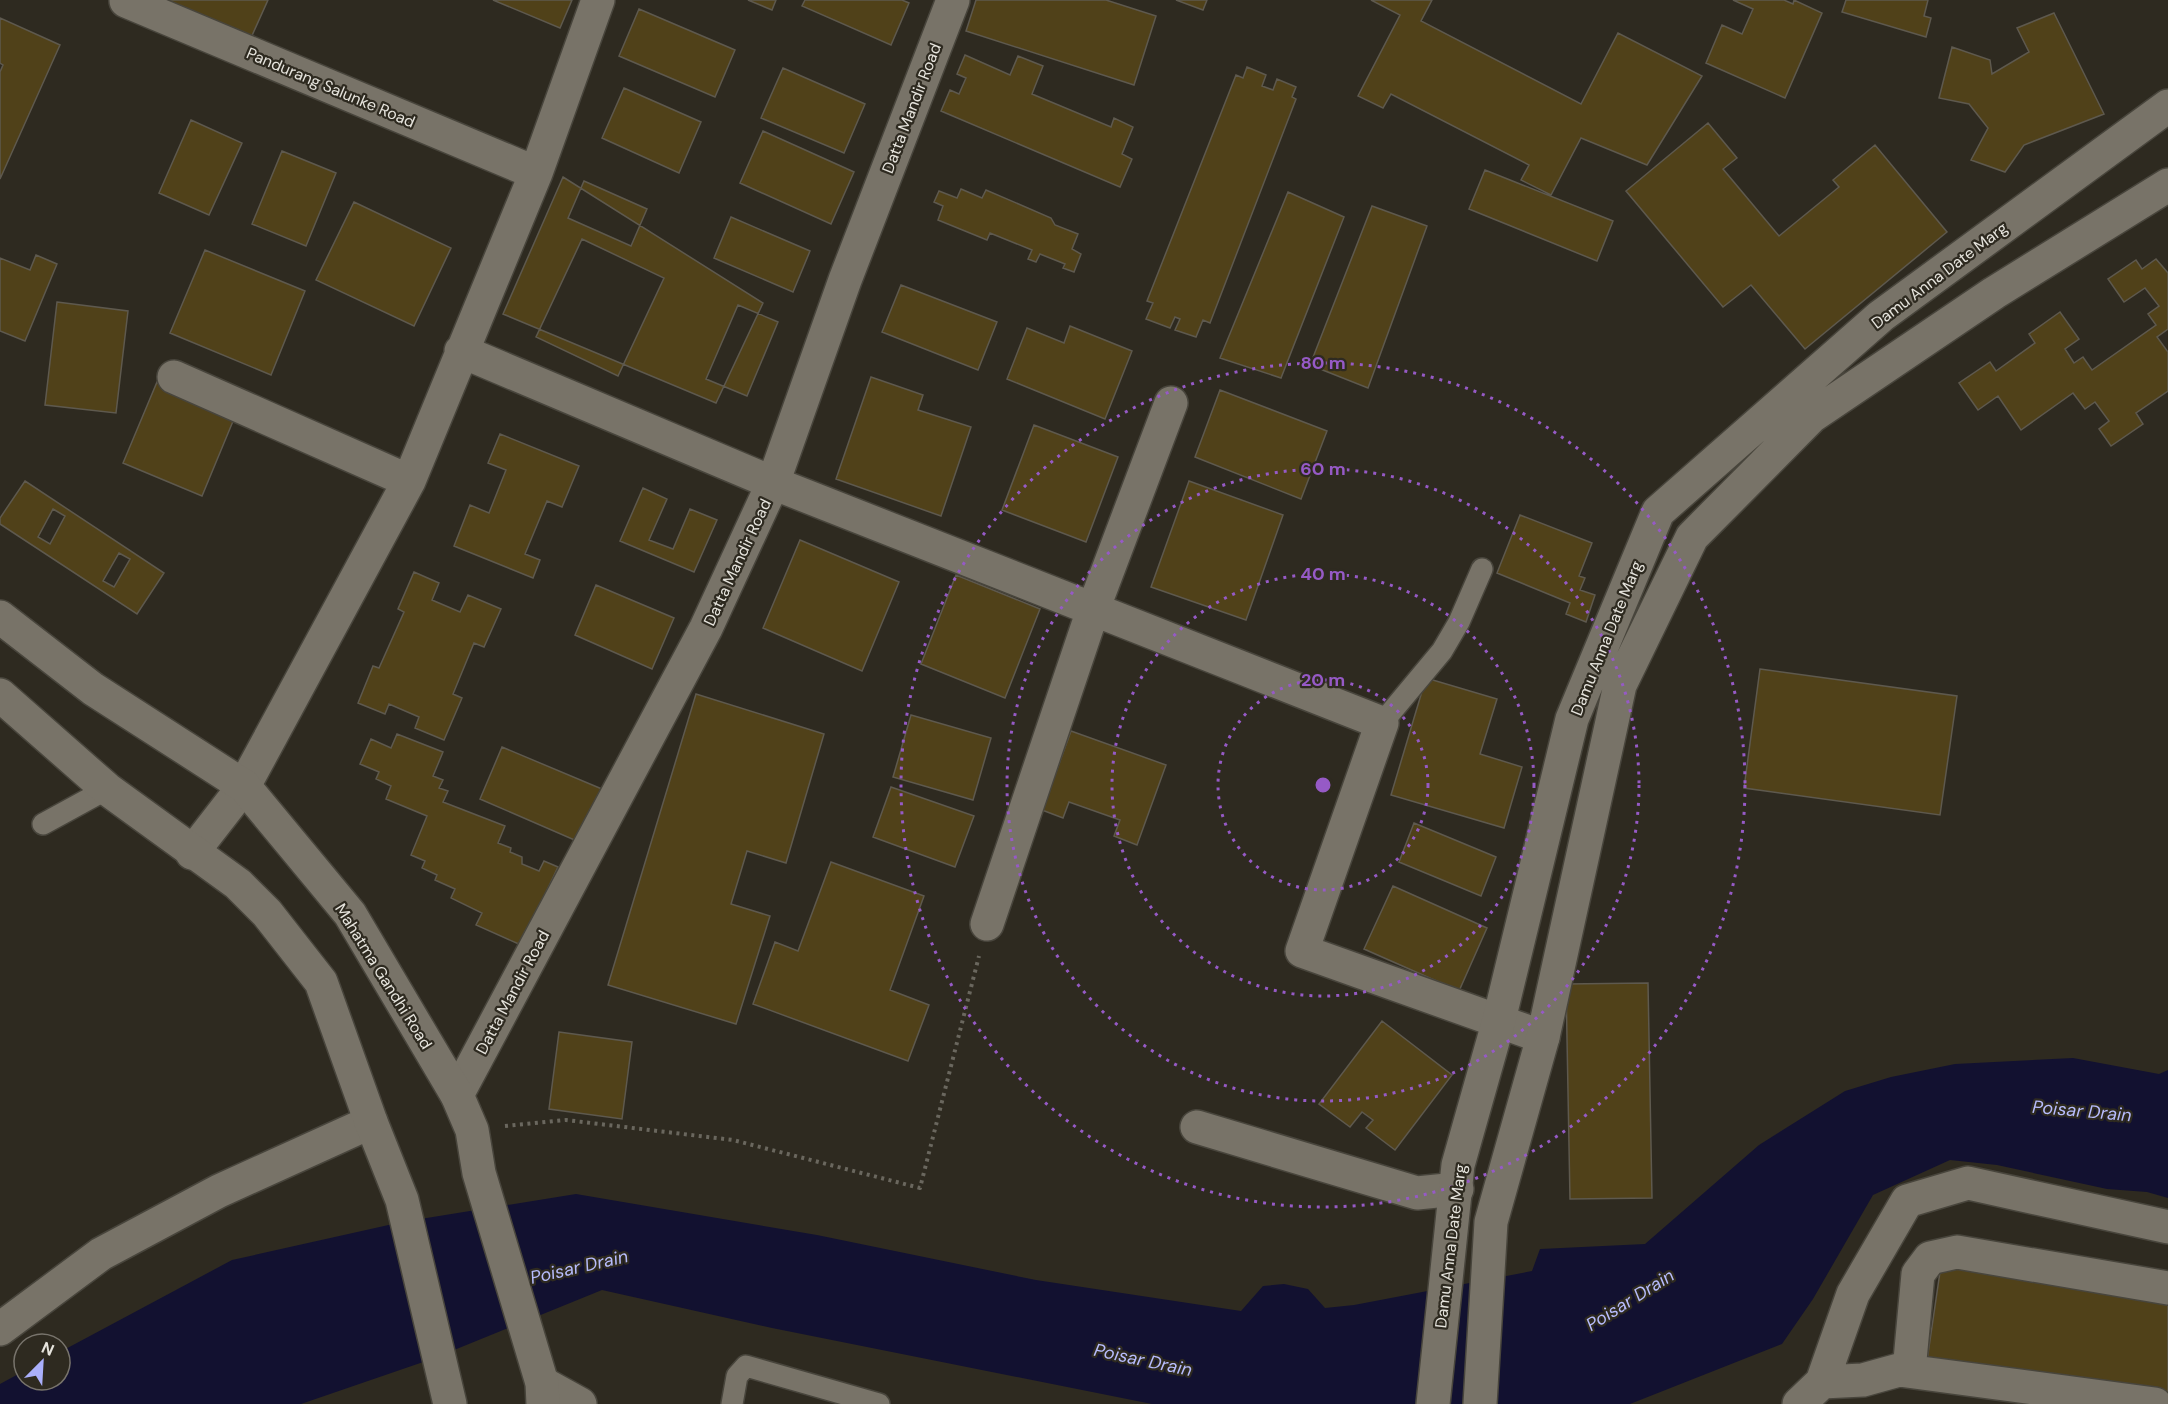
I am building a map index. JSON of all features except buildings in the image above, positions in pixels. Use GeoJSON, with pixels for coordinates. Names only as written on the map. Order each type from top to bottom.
{"type":"FeatureCollection","features":[{"type":"Feature","properties":{"kind":"street"},"geometry":{"type":"LineString","coordinates":[[192,853],[244,786],[409,481],[536,173],[598,0]]}},
{"type":"Feature","properties":{"kind":"street","name":"Datta Mandir Road"},"geometry":{"type":"LineString","coordinates":[[457,1095],[706,628],[773,483],[845,280],[953,0]]}},
{"type":"Feature","properties":{"kind":"street","name":"Pandurang Salunke Road"},"geometry":{"type":"LineString","coordinates":[[126,1],[536,173]]}},
{"type":"Feature","properties":{"kind":"street","name":"Damu Anna Date Marg"},"geometry":{"type":"LineString","coordinates":[[1433,1404],[1458,1165],[1499,1020],[1572,719],[1658,512],[1881,316],[2168,106]]}},
{"type":"Feature","properties":{"kind":"street","name":"Damu Anna Date Marg"},"geometry":{"type":"LineString","coordinates":[[1480,1404],[1491,1222],[1543,1037],[1620,686],[1692,537],[1812,416],[1994,293],[2168,184]]}},
{"type":"Feature","properties":{"kind":"street"},"geometry":{"type":"LineString","coordinates":[[461,351],[773,483],[1094,607],[1382,723],[1302,951],[1543,1037]]}},
{"type":"Feature","properties":{"kind":"street"},"geometry":{"type":"LineString","coordinates":[[174,377],[409,481]]}},
{"type":"Feature","properties":{"kind":"street"},"geometry":{"type":"LineString","coordinates":[[987,924],[1094,607],[1172,403]]}},
{"type":"Feature","properties":{"kind":"street","name":"Mahatma Gandhi Road"},"geometry":{"type":"LineString","coordinates":[[0,617],[93,689],[244,786],[350,914],[457,1095],[472,1130],[479,1173],[532,1346],[543,1393]]}},
{"type":"Feature","properties":{"kind":"street"},"geometry":{"type":"LineString","coordinates":[[0,695],[107,789],[192,853],[238,884],[267,913],[321,982],[371,1122],[402,1200],[446,1391]]}},
{"type":"Feature","properties":{"kind":"street"},"geometry":{"type":"LineString","coordinates":[[0,1329],[101,1254],[219,1191],[371,1122]]}},
{"type":"Feature","properties":{"kind":"street"},"geometry":{"type":"LineString","coordinates":[[1197,1127],[1416,1194],[1457,1189]]}},
{"type":"Feature","properties":{"kind":"street"},"geometry":{"type":"LineString","coordinates":[[1798,1404],[1822,1382],[1853,1294],[1907,1201],[1968,1183],[2168,1227]]}},
{"type":"Feature","properties":{"kind":"street"},"geometry":{"type":"LineString","coordinates":[[1909,1371],[1918,1274],[1930,1258],[1957,1252],[2168,1288]]}},
{"type":"Feature","properties":{"kind":"street"},"geometry":{"type":"LineString","coordinates":[[1822,1382],[1863,1380],[1899,1370],[2155,1404]]}},
{"type":"Feature","properties":{"kind":"street"},"geometry":{"type":"LineString","coordinates":[[543,1393],[580,1404]]}},
{"type":"Feature","properties":{"kind":"street"},"geometry":{"type":"LineString","coordinates":[[2162,1404],[2168,1403]]}},
{"type":"Feature","properties":{"kind":"lane"},"geometry":{"type":"LineString","coordinates":[[1382,723],[1442,651],[1459,622],[1482,569]]}},
{"type":"Feature","properties":{"kind":"lane"},"geometry":{"type":"LineString","coordinates":[[43,825],[107,789]]}},
{"type":"Feature","properties":{"kind":"lane"},"geometry":{"type":"LineString","coordinates":[[732,1404],[737,1376],[746,1366],[879,1404]]}},
{"type":"Feature","properties":{"kind":"path"},"geometry":{"type":"LineString","coordinates":[[472,1130],[566,1120],[733,1140],[920,1188],[987,924]]}},
{"type":"Feature","properties":{"kind":"water","name":"Poisar Drain"},"geometry":{"type":"Polygon","coordinates":[[[2073,1058],[2159,1074],[2168,1070],[2168,1198],[2147,1192],[2107,1189],[1997,1165],[1950,1160],[1873,1195],[1813,1299],[1782,1344],[1630,1404],[1152,1404],[772,1328],[602,1290],[432,1359],[301,1404],[0,1404],[0,1384],[12,1378],[12,1392],[72,1392],[72,1346],[232,1260],[402,1222],[576,1194],[817,1235],[1036,1280],[1241,1311],[1263,1286],[1284,1284],[1308,1289],[1325,1308],[1354,1305],[1532,1271],[1540,1249],[1645,1244],[1759,1145],[1845,1091],[1891,1077],[1955,1064],[2073,1058]]]}}]}
